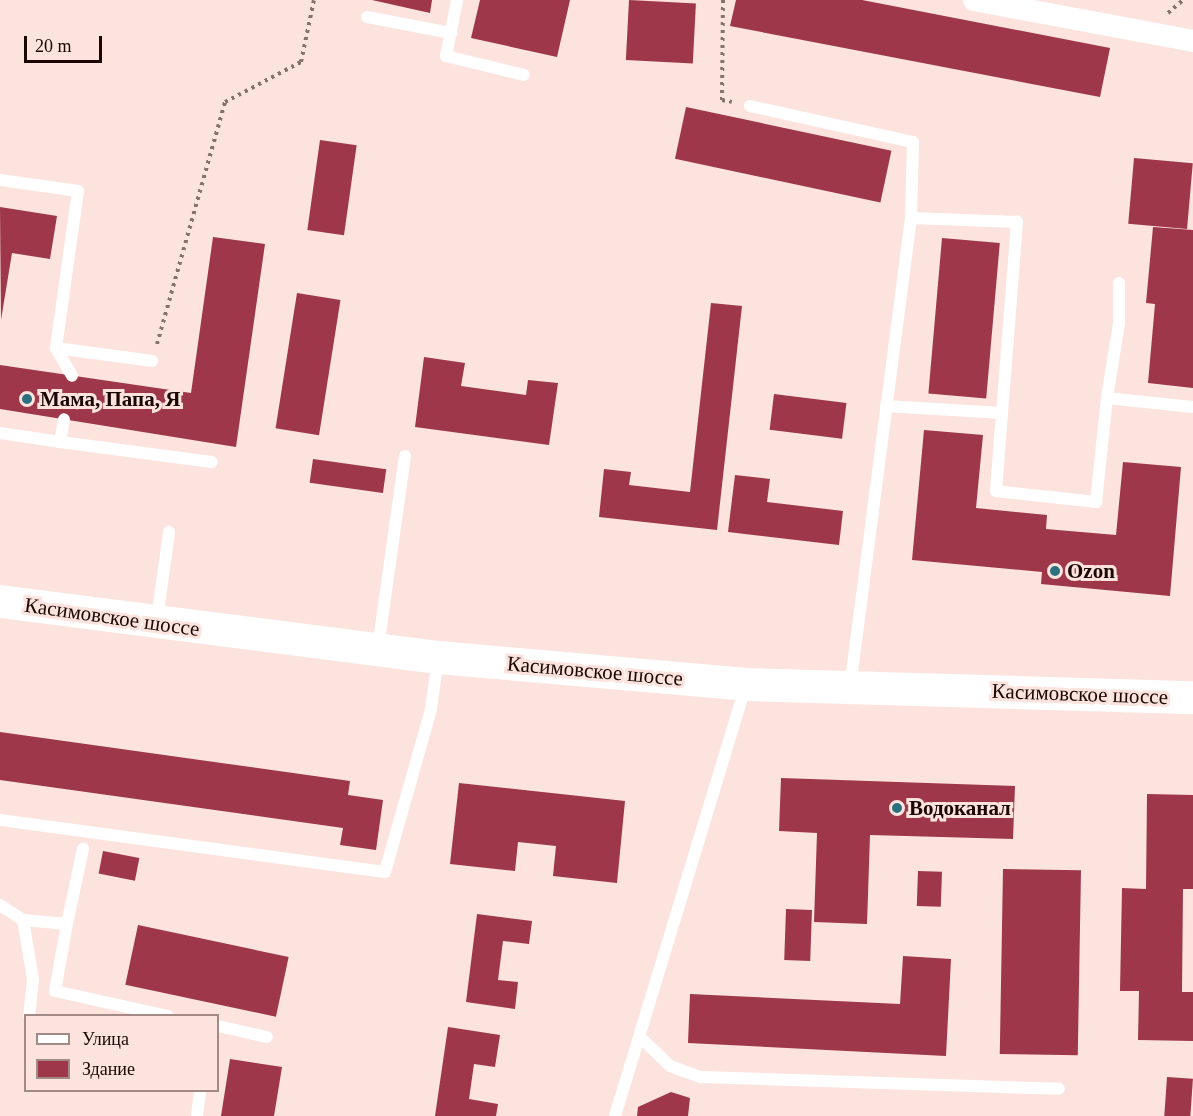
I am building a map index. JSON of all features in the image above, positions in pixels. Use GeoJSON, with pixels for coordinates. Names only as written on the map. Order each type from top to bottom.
{"type":"FeatureCollection","features":[{"type":"Feature","properties":{"kind":"main road","name":"Касимовское шоссе"},"geometry":{"type":"LineString","coordinates":[[0,601],[157,623],[438,657],[746,684],[1193,697]]}},
{"type":"Feature","properties":{"kind":"street"},"geometry":{"type":"LineString","coordinates":[[974,0],[1193,42]]}},
{"type":"Feature","properties":{"kind":"lane"},"geometry":{"type":"LineString","coordinates":[[457,0],[447,56],[524,75]]}},
{"type":"Feature","properties":{"kind":"lane"},"geometry":{"type":"LineString","coordinates":[[367,17],[451,33]]}},
{"type":"Feature","properties":{"kind":"lane"},"geometry":{"type":"LineString","coordinates":[[750,106],[913,142],[911,218],[850,688]]}},
{"type":"Feature","properties":{"kind":"lane"},"geometry":{"type":"LineString","coordinates":[[0,180],[78,191],[56,348],[72,376]]}},
{"type":"Feature","properties":{"kind":"lane"},"geometry":{"type":"LineString","coordinates":[[911,218],[1017,222],[996,491],[1096,502],[1119,283]]}},
{"type":"Feature","properties":{"kind":"lane"},"geometry":{"type":"LineString","coordinates":[[56,348],[152,361]]}},
{"type":"Feature","properties":{"kind":"lane"},"geometry":{"type":"LineString","coordinates":[[1107,398],[1193,407]]}},
{"type":"Feature","properties":{"kind":"lane"},"geometry":{"type":"LineString","coordinates":[[886,406],[1002,413]]}},
{"type":"Feature","properties":{"kind":"lane"},"geometry":{"type":"LineString","coordinates":[[60,442],[64,419]]}},
{"type":"Feature","properties":{"kind":"lane"},"geometry":{"type":"LineString","coordinates":[[0,433],[212,462]]}},
{"type":"Feature","properties":{"kind":"lane"},"geometry":{"type":"LineString","coordinates":[[378,650],[405,456]]}},
{"type":"Feature","properties":{"kind":"lane"},"geometry":{"type":"LineString","coordinates":[[157,623],[169,532]]}},
{"type":"Feature","properties":{"kind":"lane"},"geometry":{"type":"LineString","coordinates":[[0,820],[385,872],[431,709],[438,657]]}},
{"type":"Feature","properties":{"kind":"lane"},"geometry":{"type":"LineString","coordinates":[[615,1116],[641,1038],[746,684]]}},
{"type":"Feature","properties":{"kind":"lane"},"geometry":{"type":"LineString","coordinates":[[83,849],[56,991],[159,1014]]}},
{"type":"Feature","properties":{"kind":"lane"},"geometry":{"type":"LineString","coordinates":[[0,905],[23,920],[67,924]]}},
{"type":"Feature","properties":{"kind":"lane"},"geometry":{"type":"LineString","coordinates":[[23,920],[33,979],[29,1014]]}},
{"type":"Feature","properties":{"kind":"lane"},"geometry":{"type":"LineString","coordinates":[[219,1026],[267,1037]]}},
{"type":"Feature","properties":{"kind":"lane"},"geometry":{"type":"LineString","coordinates":[[641,1038],[670,1066],[701,1077],[1059,1089]]}},
{"type":"Feature","properties":{"kind":"lane"},"geometry":{"type":"LineString","coordinates":[[197,1116],[200,1092]]}},
{"type":"Feature","properties":{"kind":"path"},"geometry":{"type":"LineString","coordinates":[[152,361],[225,102],[302,62],[314,0]]}},
{"type":"Feature","properties":{"kind":"path"},"geometry":{"type":"LineString","coordinates":[[723,0],[722,100],[750,106]]}},
{"type":"Feature","properties":{"kind":"building"},"geometry":{"type":"Polygon","coordinates":[[[372,0],[432,0],[430,13],[372,0]]]}},
{"type":"Feature","properties":{"kind":"building"},"geometry":{"type":"Polygon","coordinates":[[[480,0],[570,0],[557,57],[471,38],[480,0]]]}},
{"type":"Feature","properties":{"kind":"building"},"geometry":{"type":"Polygon","coordinates":[[[629,0],[696,4],[693,63],[626,60],[629,0]]]}},
{"type":"Feature","properties":{"kind":"building"},"geometry":{"type":"Polygon","coordinates":[[[736,0],[862,0],[1110,48],[1100,97],[730,26],[736,0]]]}},
{"type":"Feature","properties":{"kind":"building"},"geometry":{"type":"Polygon","coordinates":[[[686,107],[891,151],[880,203],[675,159],[686,107]]]}},
{"type":"Feature","properties":{"kind":"building"},"geometry":{"type":"Polygon","coordinates":[[[320,140],[357,145],[344,235],[307,230],[320,140]]]}},
{"type":"Feature","properties":{"kind":"building"},"geometry":{"type":"Polygon","coordinates":[[[1134,158],[1193,163],[1187,229],[1128,224],[1134,158]]]}},
{"type":"Feature","properties":{"kind":"building"},"geometry":{"type":"Polygon","coordinates":[[[0,207],[57,216],[50,259],[12,253],[1,320],[0,207]]]}},
{"type":"Feature","properties":{"kind":"building"},"geometry":{"type":"Polygon","coordinates":[[[1153,227],[1193,230],[1193,388],[1148,383],[1155,304],[1146,303],[1153,227]]]}},
{"type":"Feature","properties":{"kind":"building"},"geometry":{"type":"Polygon","coordinates":[[[213,237],[265,244],[236,447],[0,409],[0,365],[191,393],[213,237]]]}},
{"type":"Feature","properties":{"kind":"building"},"geometry":{"type":"Polygon","coordinates":[[[942,238],[1000,243],[986,398],[928,393],[942,238]]]}},
{"type":"Feature","properties":{"kind":"building"},"geometry":{"type":"Polygon","coordinates":[[[297,293],[340,300],[319,435],[276,428],[297,293]]]}},
{"type":"Feature","properties":{"kind":"building"},"geometry":{"type":"Polygon","coordinates":[[[711,303],[742,306],[717,530],[599,517],[604,469],[631,472],[629,485],[690,492],[711,303]]]}},
{"type":"Feature","properties":{"kind":"building"},"geometry":{"type":"Polygon","coordinates":[[[424,357],[465,363],[461,386],[526,395],[528,380],[558,383],[549,445],[415,427],[424,357]]]}},
{"type":"Feature","properties":{"kind":"building"},"geometry":{"type":"Polygon","coordinates":[[[774,394],[846,403],[842,439],[770,430],[774,394]]]}},
{"type":"Feature","properties":{"kind":"building"},"geometry":{"type":"Polygon","coordinates":[[[924,430],[983,435],[976,508],[1047,515],[1046,529],[1116,535],[1123,462],[1181,467],[1170,596],[1041,584],[1042,572],[912,560],[924,430]]]}},
{"type":"Feature","properties":{"kind":"building"},"geometry":{"type":"Polygon","coordinates":[[[313,459],[386,469],[383,493],[310,483],[313,459]]]}},
{"type":"Feature","properties":{"kind":"building"},"geometry":{"type":"Polygon","coordinates":[[[735,475],[770,479],[767,502],[843,511],[839,545],[728,532],[735,475]]]}},
{"type":"Feature","properties":{"kind":"building"},"geometry":{"type":"Polygon","coordinates":[[[0,732],[350,781],[348,795],[383,800],[376,850],[340,845],[343,828],[0,780],[0,732]]]}},
{"type":"Feature","properties":{"kind":"building","name":"Водоканал"},"geometry":{"type":"Polygon","coordinates":[[[781,778],[1015,786],[1013,839],[870,835],[867,924],[814,922],[817,833],[779,831],[781,778]]]}},
{"type":"Feature","properties":{"kind":"building"},"geometry":{"type":"Polygon","coordinates":[[[459,783],[625,801],[617,883],[553,876],[556,846],[518,842],[515,871],[450,864],[459,783]]]}},
{"type":"Feature","properties":{"kind":"building"},"geometry":{"type":"Polygon","coordinates":[[[1147,794],[1193,795],[1193,889],[1183,889],[1182,992],[1193,992],[1193,1041],[1138,1040],[1139,991],[1120,991],[1122,888],[1146,889],[1147,794]]]}},
{"type":"Feature","properties":{"kind":"building"},"geometry":{"type":"Polygon","coordinates":[[[103,851],[139,858],[135,881],[99,874],[103,851]]]}},
{"type":"Feature","properties":{"kind":"building"},"geometry":{"type":"Polygon","coordinates":[[[1003,869],[1081,870],[1078,1055],[1000,1054],[1003,869]]]}},
{"type":"Feature","properties":{"kind":"building"},"geometry":{"type":"Polygon","coordinates":[[[918,871],[942,872],[941,907],[917,906],[918,871]]]}},
{"type":"Feature","properties":{"kind":"building"},"geometry":{"type":"Polygon","coordinates":[[[786,909],[812,910],[810,961],[784,960],[786,909]]]}},
{"type":"Feature","properties":{"kind":"building"},"geometry":{"type":"Polygon","coordinates":[[[477,914],[532,921],[529,944],[503,941],[498,980],[518,982],[515,1009],[466,1002],[477,914]]]}},
{"type":"Feature","properties":{"kind":"building"},"geometry":{"type":"Polygon","coordinates":[[[138,925],[289,957],[276,1017],[125,985],[138,925]]]}},
{"type":"Feature","properties":{"kind":"building"},"geometry":{"type":"Polygon","coordinates":[[[903,956],[951,959],[946,1056],[688,1043],[690,994],[900,1004],[903,956]]]}},
{"type":"Feature","properties":{"kind":"building"},"geometry":{"type":"Polygon","coordinates":[[[448,1027],[500,1035],[495,1067],[474,1064],[469,1099],[498,1104],[496,1116],[435,1116],[448,1027]]]}},
{"type":"Feature","properties":{"kind":"building"},"geometry":{"type":"Polygon","coordinates":[[[230,1059],[282,1067],[274,1116],[221,1116],[230,1059]]]}},
{"type":"Feature","properties":{"kind":"building"},"geometry":{"type":"Polygon","coordinates":[[[1167,1077],[1193,1079],[1190,1116],[1164,1116],[1167,1077]]]}},
{"type":"Feature","properties":{"kind":"building"},"geometry":{"type":"Polygon","coordinates":[[[671,1092],[690,1098],[688,1116],[637,1116],[638,1107],[671,1092]]]}},
{"type":"Feature","properties":{"kind":"place","name":"Мама, Папа, Я"},"geometry":{"type":"Point","coordinates":[27,399]}},
{"type":"Feature","properties":{"kind":"place","name":"Ozon"},"geometry":{"type":"Point","coordinates":[1055,571]}},
{"type":"Feature","properties":{"kind":"place","name":"Водоканал"},"geometry":{"type":"Point","coordinates":[897,808]}}]}
